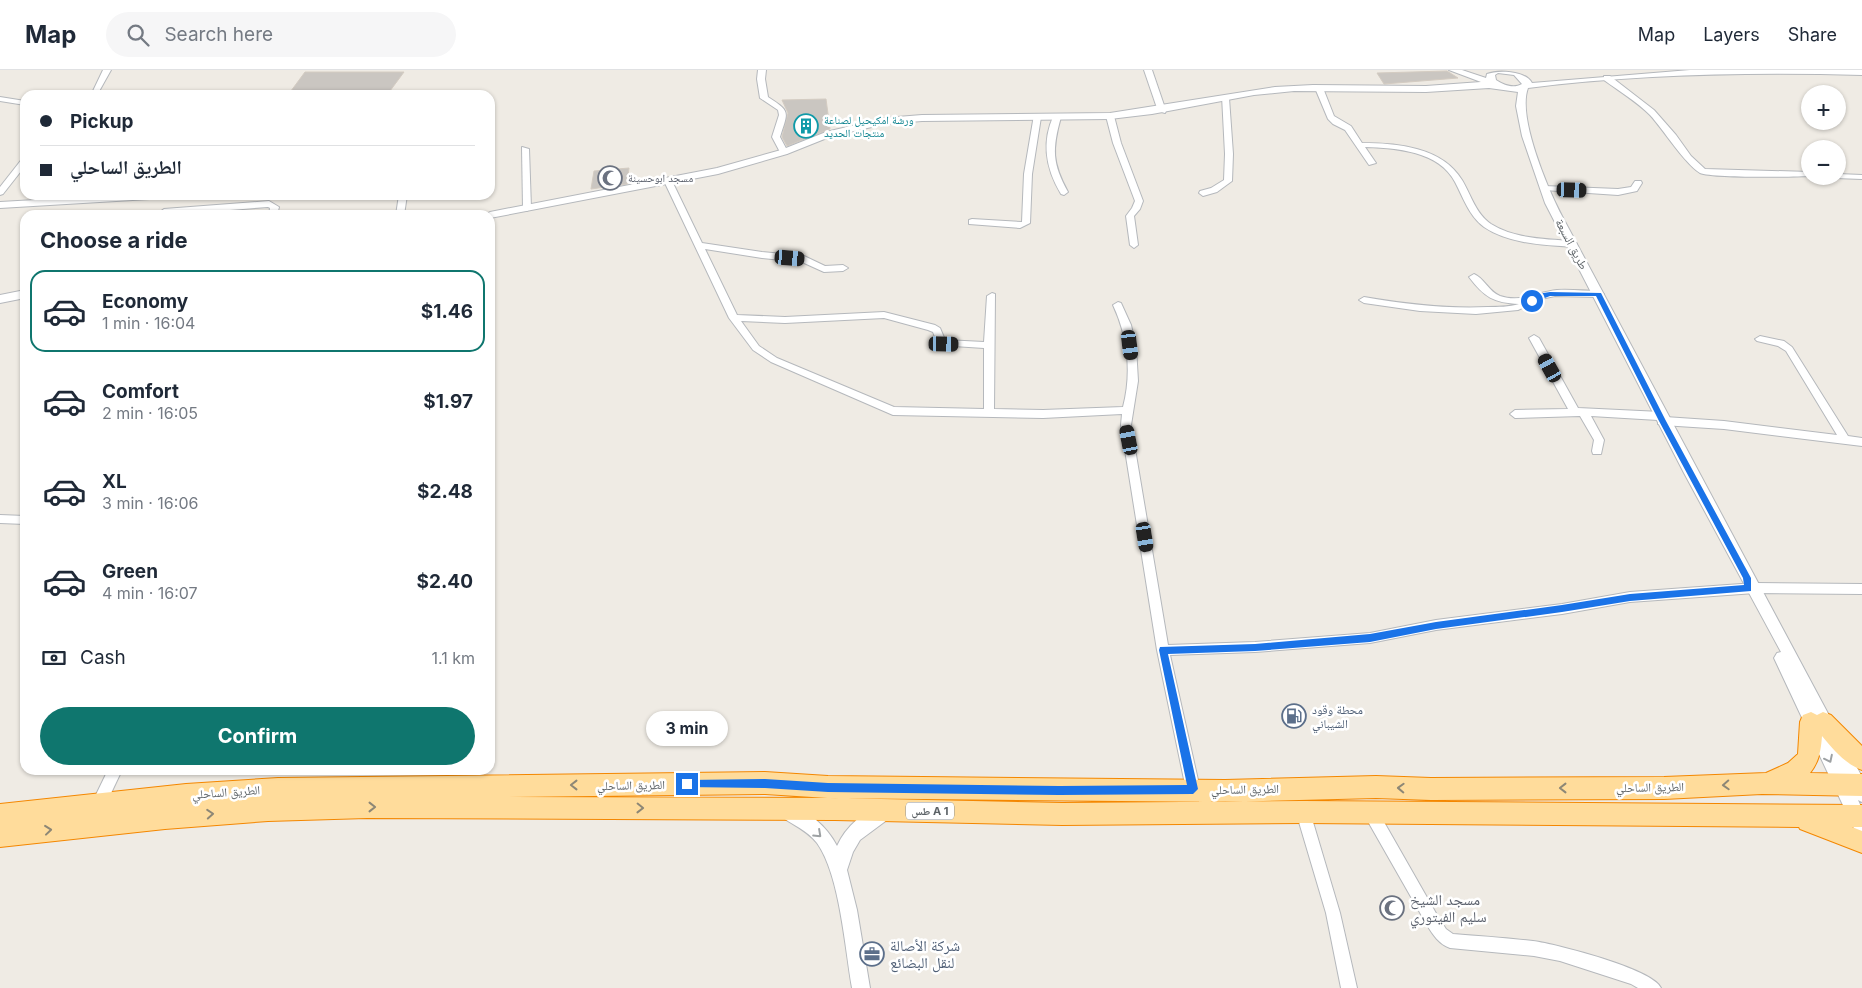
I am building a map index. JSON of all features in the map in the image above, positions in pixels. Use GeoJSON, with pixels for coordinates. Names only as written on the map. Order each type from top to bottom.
{"type":"FeatureCollection","features":[{"type":"Feature","properties":{"kind":"highway"},"geometry":{"type":"LineString","coordinates":[[1762,783],[1796,772],[1806,763],[1811,753],[1817,722],[1862,760]]}},
{"type":"Feature","properties":{"kind":"highway","name":"الطريق الساحلي"},"geometry":{"type":"LineString","coordinates":[[0,815],[186,795],[278,789],[390,786],[765,783],[828,787],[1059,790],[1193,789],[1225,791],[1376,787],[1432,789],[1664,788],[1762,783],[1856,787]]}},
{"type":"Feature","properties":{"kind":"highway"},"geometry":{"type":"LineString","coordinates":[[1059,790],[1062,814]]}},
{"type":"Feature","properties":{"kind":"highway","name":"الطريق الساحلي"},"geometry":{"type":"LineString","coordinates":[[0,836],[165,818],[366,807],[887,810],[1062,814],[1371,812],[1793,816],[1860,820]]}},
{"type":"Feature","properties":{"kind":"highway"},"geometry":{"type":"LineString","coordinates":[[1793,816],[1862,842]]}},
{"type":"Feature","properties":{"kind":"street"},"geometry":{"type":"LineString","coordinates":[[97,90],[108,70]]}},
{"type":"Feature","properties":{"kind":"street"},"geometry":{"type":"LineString","coordinates":[[762,70],[761,79],[764,98],[781,109],[783,114],[776,137],[784,152]]}},
{"type":"Feature","properties":{"kind":"street"},"geometry":{"type":"LineString","coordinates":[[1148,70],[1162,111]]}},
{"type":"Feature","properties":{"kind":"street"},"geometry":{"type":"LineString","coordinates":[[1453,70],[1514,89],[1523,79]]}},
{"type":"Feature","properties":{"kind":"street"},"geometry":{"type":"LineString","coordinates":[[1418,89],[1496,71],[1512,71],[1523,79],[1563,81],[1727,70],[1862,72]]}},
{"type":"Feature","properties":{"kind":"street"},"geometry":{"type":"LineString","coordinates":[[1496,71],[1489,77],[1514,102],[1522,118]]}},
{"type":"Feature","properties":{"kind":"street"},"geometry":{"type":"LineString","coordinates":[[1607,78],[1651,112],[1688,158],[1702,171],[1801,174]]}},
{"type":"Feature","properties":{"kind":"street"},"geometry":{"type":"LineString","coordinates":[[1522,118],[1520,96],[1523,79]]}},
{"type":"Feature","properties":{"kind":"street"},"geometry":{"type":"LineString","coordinates":[[495,214],[718,171],[784,152],[829,134],[885,121],[922,118],[1110,116],[1162,111],[1274,90],[1319,88],[1418,89],[1498,85]]}},
{"type":"Feature","properties":{"kind":"street"},"geometry":{"type":"LineString","coordinates":[[1319,88],[1331,117],[1336,122],[1346,126],[1372,163]]}},
{"type":"Feature","properties":{"kind":"street"},"geometry":{"type":"LineString","coordinates":[[1203,193],[1214,190],[1228,181],[1229,154],[1225,98]]}},
{"type":"Feature","properties":{"kind":"street"},"geometry":{"type":"LineString","coordinates":[[0,99],[20,102]]}},
{"type":"Feature","properties":{"kind":"street"},"geometry":{"type":"LineString","coordinates":[[1057,116],[1051,137],[1050,162],[1064,192]]}},
{"type":"Feature","properties":{"kind":"street"},"geometry":{"type":"LineString","coordinates":[[1110,116],[1117,143],[1139,200],[1130,216],[1134,245]]}},
{"type":"Feature","properties":{"kind":"street"},"geometry":{"type":"LineString","coordinates":[[972,222],[1020,225],[1026,223],[1028,174],[1037,117]]}},
{"type":"Feature","properties":{"kind":"street","name":"طريق السبعة"},"geometry":{"type":"LineString","coordinates":[[1522,118],[1544,188],[1750,585],[1817,722],[1856,787],[1860,820]]}},
{"type":"Feature","properties":{"kind":"street"},"geometry":{"type":"LineString","coordinates":[[1361,145],[1399,148],[1438,159],[1447,164],[1485,224],[1496,230],[1519,237],[1572,244]]}},
{"type":"Feature","properties":{"kind":"street"},"geometry":{"type":"LineString","coordinates":[[525,149],[527,208]]}},
{"type":"Feature","properties":{"kind":"street"},"geometry":{"type":"LineString","coordinates":[[0,192],[20,167]]}},
{"type":"Feature","properties":{"kind":"street"},"geometry":{"type":"LineString","coordinates":[[1846,176],[1862,177]]}},
{"type":"Feature","properties":{"kind":"street"},"geometry":{"type":"LineString","coordinates":[[668,182],[734,318],[749,340],[766,356],[794,370],[892,411],[1043,414],[1112,410],[1126,411]]}},
{"type":"Feature","properties":{"kind":"street"},"geometry":{"type":"LineString","coordinates":[[1544,188],[1618,192],[1634,189],[1638,183]]}},
{"type":"Feature","properties":{"kind":"street"},"geometry":{"type":"LineString","coordinates":[[0,205],[83,200]]}},
{"type":"Feature","properties":{"kind":"street"},"geometry":{"type":"LineString","coordinates":[[190,210],[269,204],[275,207],[274,210]]}},
{"type":"Feature","properties":{"kind":"street"},"geometry":{"type":"LineString","coordinates":[[700,245],[762,255],[804,259],[824,269],[843,268]]}},
{"type":"Feature","properties":{"kind":"street"},"geometry":{"type":"LineString","coordinates":[[1474,277],[1490,296],[1499,299],[1532,301]]}},
{"type":"Feature","properties":{"kind":"street"},"geometry":{"type":"LineString","coordinates":[[1364,300],[1454,311],[1516,308],[1540,296],[1550,294],[1599,294]]}},
{"type":"Feature","properties":{"kind":"street"},"geometry":{"type":"LineString","coordinates":[[0,299],[20,295]]}},
{"type":"Feature","properties":{"kind":"street"},"geometry":{"type":"LineString","coordinates":[[988,412],[992,296]]}},
{"type":"Feature","properties":{"kind":"street"},"geometry":{"type":"LineString","coordinates":[[1118,305],[1126,319],[1134,375],[1126,411],[1126,425],[1163,650],[1193,789]]}},
{"type":"Feature","properties":{"kind":"street"},"geometry":{"type":"LineString","coordinates":[[734,318],[785,320],[897,316],[933,328],[938,332],[941,343],[990,345]]}},
{"type":"Feature","properties":{"kind":"street"},"geometry":{"type":"LineString","coordinates":[[1534,338],[1599,440],[1597,451]]}},
{"type":"Feature","properties":{"kind":"street"},"geometry":{"type":"LineString","coordinates":[[1760,339],[1780,343],[1789,349],[1845,440]]}},
{"type":"Feature","properties":{"kind":"street"},"geometry":{"type":"LineString","coordinates":[[1515,414],[1580,412],[1662,418],[1862,442]]}},
{"type":"Feature","properties":{"kind":"street"},"geometry":{"type":"LineString","coordinates":[[0,519],[20,520]]}},
{"type":"Feature","properties":{"kind":"street"},"geometry":{"type":"LineString","coordinates":[[1163,650],[1255,648],[1370,638],[1436,625],[1562,609],[1630,597],[1750,585],[1862,589]]}},
{"type":"Feature","properties":{"kind":"street"},"geometry":{"type":"LineString","coordinates":[[98,805],[113,775]]}},
{"type":"Feature","properties":{"kind":"street"},"geometry":{"type":"LineString","coordinates":[[785,810],[822,837],[828,845],[838,870],[861,988]]}},
{"type":"Feature","properties":{"kind":"street"},"geometry":{"type":"LineString","coordinates":[[838,870],[845,848],[853,832],[887,810]]}},
{"type":"Feature","properties":{"kind":"street"},"geometry":{"type":"LineString","coordinates":[[1303,812],[1333,913],[1349,988]]}},
{"type":"Feature","properties":{"kind":"street"},"geometry":{"type":"LineString","coordinates":[[1371,812],[1432,920],[1441,934],[1450,941],[1534,949],[1560,954],[1634,977],[1653,988]]}},
{"type":"Feature","properties":{"kind":"building"},"geometry":{"type":"Polygon","coordinates":[[[1447,71],[1458,78],[1384,84],[1377,73],[1447,71]]]}},
{"type":"Feature","properties":{"kind":"building"},"geometry":{"type":"Polygon","coordinates":[[[305,72],[404,72],[391,90],[292,90],[305,72]]]}},
{"type":"Feature","properties":{"kind":"building","name":"ورشة امكيحيل لصناعة منتجات الحديد"},"geometry":{"type":"Polygon","coordinates":[[[826,99],[830,129],[787,146],[782,137],[788,113],[782,100],[826,99]]]}},
{"type":"Feature","properties":{"kind":"building","name":"مسجد ابوحسينة"},"geometry":{"type":"Polygon","coordinates":[[[629,168],[627,184],[591,189],[594,171],[629,168]]]}},
{"type":"Feature","properties":{"kind":"place","name":"ورشة امكيحيل لصناعة منتجات الحديد"},"geometry":{"type":"Point","coordinates":[806,126]}},
{"type":"Feature","properties":{"kind":"place","name":"مسجد ابوحسينة"},"geometry":{"type":"Point","coordinates":[610,178]}},
{"type":"Feature","properties":{"kind":"place","name":"محطة وقود الشيباني"},"geometry":{"type":"Point","coordinates":[1294,716]}},
{"type":"Feature","properties":{"kind":"place","name":"مسجد الشيخ سليم الفيتوري"},"geometry":{"type":"Point","coordinates":[1392,908]}},
{"type":"Feature","properties":{"kind":"place","name":"شركة الأصالة لنقل البضائع"},"geometry":{"type":"Point","coordinates":[872,954]}},
{"type":"Feature","properties":{"kind":"route"},"geometry":{"type":"LineString","coordinates":[[687,784],[765,783],[828,787],[1059,790],[1193,789],[1163,650],[1255,648],[1370,638],[1436,625],[1562,609],[1630,597],[1748,588],[1747,578],[1662,421],[1599,294],[1550,294],[1540,296],[1532,301]]}}]}
